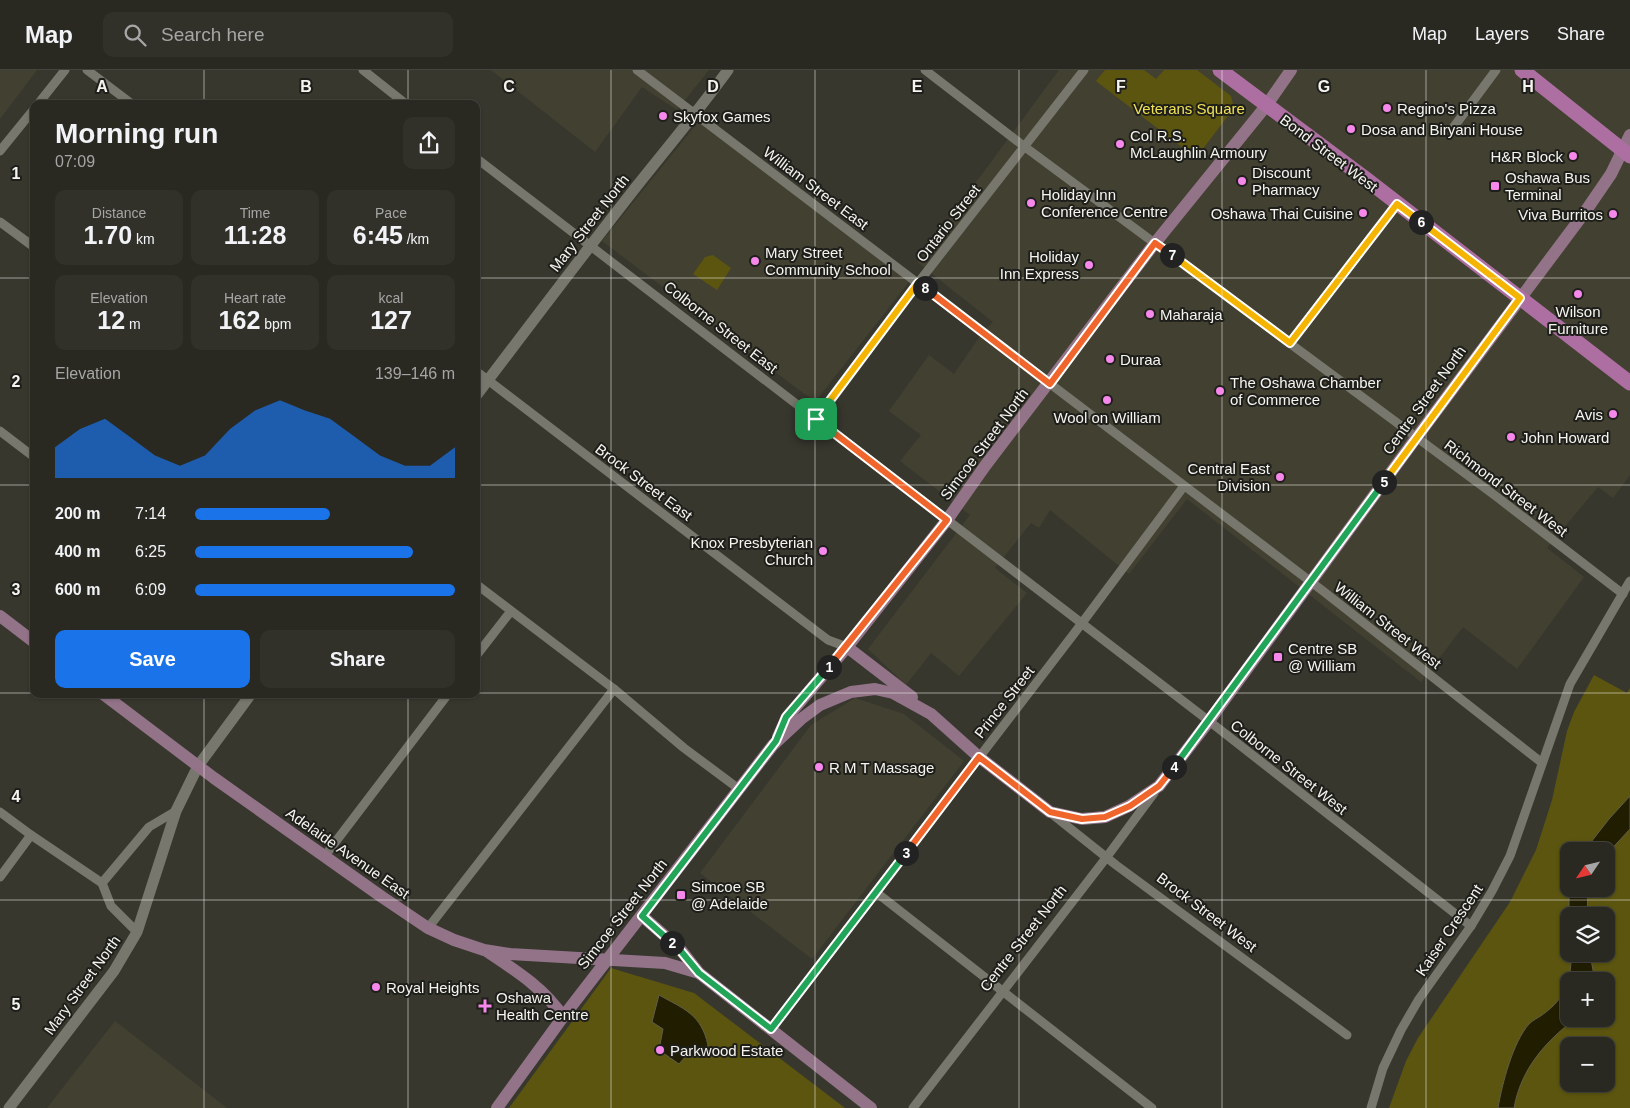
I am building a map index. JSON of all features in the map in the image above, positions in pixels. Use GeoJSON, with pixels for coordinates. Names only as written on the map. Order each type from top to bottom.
{"type":"FeatureCollection","features":[{"type":"Feature","properties":{"kind":"main road","name":"Bond Street West"},"geometry":{"type":"LineString","coordinates":[[1220,70],[1630,383]]}},
{"type":"Feature","properties":{"kind":"main road","name":"Simcoe Street North"},"geometry":{"type":"LineString","coordinates":[[776,741],[786,717],[847,647],[947,520],[985,466],[1050,384],[1155,243],[1266,106],[1291,70]]}},
{"type":"Feature","properties":{"kind":"main road"},"geometry":{"type":"LineString","coordinates":[[1522,70],[1627,153]]}},
{"type":"Feature","properties":{"kind":"main road","name":"Centre Street North"},"geometry":{"type":"LineString","coordinates":[[1105,817],[1130,806],[1159,786],[1585,212],[1627,153],[1630,135]]}},
{"type":"Feature","properties":{"kind":"main road"},"geometry":{"type":"LineString","coordinates":[[0,616],[30,639]]}},
{"type":"Feature","properties":{"kind":"main road"},"geometry":{"type":"LineString","coordinates":[[847,647],[899,686],[931,714]]}},
{"type":"Feature","properties":{"kind":"main road","name":"Brock Street West"},"geometry":{"type":"LineString","coordinates":[[851,692],[875,689],[893,693],[931,714],[979,757],[1050,812],[1082,819],[1105,817]]}},
{"type":"Feature","properties":{"kind":"main road","name":"Simcoe Street North"},"geometry":{"type":"LineString","coordinates":[[496,1108],[563,1017],[776,741],[820,705],[851,692]]}},
{"type":"Feature","properties":{"kind":"main road","name":"Adelaide Avenue East"},"geometry":{"type":"LineString","coordinates":[[107,698],[324,857],[428,928],[454,940],[484,950],[510,954],[665,963],[699,973]]}},
{"type":"Feature","properties":{"kind":"main road"},"geometry":{"type":"LineString","coordinates":[[642,916],[680,950],[699,973],[871,1108]]}},
{"type":"Feature","properties":{"kind":"main road"},"geometry":{"type":"LineString","coordinates":[[484,950],[510,967],[548,997],[563,1017]]}},
{"type":"Feature","properties":{"kind":"street"},"geometry":{"type":"LineString","coordinates":[[41,100],[65,70]]}},
{"type":"Feature","properties":{"kind":"street"},"geometry":{"type":"LineString","coordinates":[[87,70],[127,100]]}},
{"type":"Feature","properties":{"kind":"street"},"geometry":{"type":"LineString","coordinates":[[363,70],[401,100]]}},
{"type":"Feature","properties":{"kind":"street","name":"William Street East"},"geometry":{"type":"LineString","coordinates":[[637,70],[1050,384]]}},
{"type":"Feature","properties":{"kind":"street","name":"Mary Street North"},"geometry":{"type":"LineString","coordinates":[[480,391],[591,245],[670,144],[696,114],[728,70]]}},
{"type":"Feature","properties":{"kind":"street","name":"Richmond Street West"},"geometry":{"type":"LineString","coordinates":[[925,70],[1497,497],[1623,594]]}},
{"type":"Feature","properties":{"kind":"street","name":"Ontario Street"},"geometry":{"type":"LineString","coordinates":[[816,419],[918,283],[1026,147],[1084,70]]}},
{"type":"Feature","properties":{"kind":"street"},"geometry":{"type":"LineString","coordinates":[[1453,128],[1496,70]]}},
{"type":"Feature","properties":{"kind":"street"},"geometry":{"type":"LineString","coordinates":[[0,151],[30,114]]}},
{"type":"Feature","properties":{"kind":"street","name":"Colborne Street East"},"geometry":{"type":"LineString","coordinates":[[480,161],[947,520]]}},
{"type":"Feature","properties":{"kind":"street"},"geometry":{"type":"LineString","coordinates":[[1290,343],[1397,204]]}},
{"type":"Feature","properties":{"kind":"street"},"geometry":{"type":"LineString","coordinates":[[0,222],[30,245]]}},
{"type":"Feature","properties":{"kind":"street","name":"Brock Street East"},"geometry":{"type":"LineString","coordinates":[[480,374],[828,640],[847,647]]}},
{"type":"Feature","properties":{"kind":"street","name":"William Street West"},"geometry":{"type":"LineString","coordinates":[[1050,384],[1311,583],[1541,762]]}},
{"type":"Feature","properties":{"kind":"street"},"geometry":{"type":"LineString","coordinates":[[0,431],[30,454]]}},
{"type":"Feature","properties":{"kind":"street","name":"Prince Street"},"geometry":{"type":"LineString","coordinates":[[771,1029],[877,893],[1184,486]]}},
{"type":"Feature","properties":{"kind":"street","name":"Colborne Street West"},"geometry":{"type":"LineString","coordinates":[[947,520],[1209,721],[1471,926]]}},
{"type":"Feature","properties":{"kind":"street","name":"Kaiser Crescent"},"geometry":{"type":"LineString","coordinates":[[1371,1108],[1383,1068],[1400,1030],[1419,999],[1471,926],[1510,856],[1540,771],[1541,762],[1570,684],[1630,581]]}},
{"type":"Feature","properties":{"kind":"street"},"geometry":{"type":"LineString","coordinates":[[480,587],[614,689],[684,748],[739,789]]}},
{"type":"Feature","properties":{"kind":"street"},"geometry":{"type":"LineString","coordinates":[[480,651],[511,610]]}},
{"type":"Feature","properties":{"kind":"street"},"geometry":{"type":"LineString","coordinates":[[428,928],[614,689]]}},
{"type":"Feature","properties":{"kind":"street","name":"Mary Street North"},"geometry":{"type":"LineString","coordinates":[[9,1108],[114,971],[137,932],[176,811],[198,766],[248,698]]}},
{"type":"Feature","properties":{"kind":"street"},"geometry":{"type":"LineString","coordinates":[[324,857],[445,698]]}},
{"type":"Feature","properties":{"kind":"street","name":"Centre Street North"},"geometry":{"type":"LineString","coordinates":[[913,1108],[1106,858],[1159,786]]}},
{"type":"Feature","properties":{"kind":"street"},"geometry":{"type":"LineString","coordinates":[[102,883],[149,827],[176,811]]}},
{"type":"Feature","properties":{"kind":"street"},"geometry":{"type":"LineString","coordinates":[[0,812],[102,883],[111,906],[137,932]]}},
{"type":"Feature","properties":{"kind":"street","name":"Brock Street West"},"geometry":{"type":"LineString","coordinates":[[1050,812],[1106,858],[1347,1036]]}},
{"type":"Feature","properties":{"kind":"street"},"geometry":{"type":"LineString","coordinates":[[0,877],[31,835]]}},
{"type":"Feature","properties":{"kind":"street"},"geometry":{"type":"LineString","coordinates":[[877,893],[1152,1108]]}},
{"type":"Feature","properties":{"kind":"shaded area"},"geometry":{"type":"Polygon","coordinates":[[[0,70],[37,70],[0,119],[0,70]]]}},
{"type":"Feature","properties":{"kind":"shaded area"},"geometry":{"type":"Polygon","coordinates":[[[491,70],[709,70],[677,110],[642,87],[595,152],[491,70]]]}},
{"type":"Feature","properties":{"kind":"shaded area"},"geometry":{"type":"Polygon","coordinates":[[[1059,70],[1630,70],[1630,475],[1613,498],[1598,487],[1547,548],[1584,577],[1517,669],[1463,627],[1421,682],[1187,499],[1129,574],[1050,510],[1039,528],[1031,523],[995,568],[1027,593],[959,676],[931,653],[906,685],[868,649],[970,515],[900,461],[921,435],[889,411],[929,355],[954,374],[982,333],[993,322],[917,262],[1059,70]]]}},
{"type":"Feature","properties":{"kind":"shaded area","name":"Mary Street Community School"},"geometry":{"type":"Polygon","coordinates":[[[699,121],[909,282],[815,402],[602,241],[699,121]]]}},
{"type":"Feature","properties":{"kind":"shaded area"},"geometry":{"type":"Polygon","coordinates":[[[855,698],[904,714],[964,761],[812,959],[700,873],[811,725],[855,698]]]}},
{"type":"Feature","properties":{"kind":"shaded area"},"geometry":{"type":"Polygon","coordinates":[[[1630,796],[1630,829],[1615,845],[1615,842],[1591,842],[1630,796]]]}},
{"type":"Feature","properties":{"kind":"shaded area"},"geometry":{"type":"Polygon","coordinates":[[[1569,898],[1588,898],[1587,907],[1569,907],[1569,898]]]}},
{"type":"Feature","properties":{"kind":"shaded area"},"geometry":{"type":"Polygon","coordinates":[[[1571,962],[1591,962],[1593,972],[1570,972],[1571,962]]]}},
{"type":"Feature","properties":{"kind":"shaded area"},"geometry":{"type":"Polygon","coordinates":[[[659,995],[684,1009],[696,1019],[701,1026],[708,1045],[702,1054],[686,1056],[679,1064],[659,1050],[663,1029],[652,1022],[659,995]]]}},
{"type":"Feature","properties":{"kind":"shaded area"},"geometry":{"type":"Polygon","coordinates":[[[1560,997],[1560,1027],[1565,1027],[1544,1047],[1528,1069],[1517,1094],[1514,1108],[1498,1108],[1502,1087],[1518,1041],[1531,1023],[1555,1004],[1560,997]]]}},
{"type":"Feature","properties":{"kind":"shaded area"},"geometry":{"type":"Polygon","coordinates":[[[115,1021],[227,1108],[47,1108],[115,1021]]]}},
{"type":"Feature","properties":{"kind":"green space","name":"Veterans Square"},"geometry":{"type":"Polygon","coordinates":[[[1105,70],[1144,70],[1156,79],[1164,70],[1197,70],[1231,96],[1234,108],[1196,158],[1096,81],[1105,70]]]}},
{"type":"Feature","properties":{"kind":"green space"},"geometry":{"type":"Polygon","coordinates":[[[713,255],[731,268],[717,290],[693,274],[705,257],[713,255]]]}},
{"type":"Feature","properties":{"kind":"green space"},"geometry":{"type":"Polygon","coordinates":[[[1594,675],[1627,693],[1630,688],[1630,1108],[1389,1108],[1406,1061],[1418,1038],[1510,902],[1536,850],[1552,800],[1567,731],[1574,712],[1594,675]]]}},
{"type":"Feature","properties":{"kind":"green space","name":"Parkwood Estate"},"geometry":{"type":"Polygon","coordinates":[[[611,968],[694,993],[845,1108],[509,1108],[611,968]]]}},
{"type":"Feature","properties":{"kind":"place","name":"Regino's Pizza"},"geometry":{"type":"Point","coordinates":[1387,108]}},
{"type":"Feature","properties":{"kind":"place","name":"Skyfox Games"},"geometry":{"type":"Point","coordinates":[663,116]}},
{"type":"Feature","properties":{"kind":"place","name":"Dosa and Biryani House"},"geometry":{"type":"Point","coordinates":[1351,129]}},
{"type":"Feature","properties":{"kind":"place","name":"Col R.S. McLaughlin Armoury"},"geometry":{"type":"Point","coordinates":[1120,144]}},
{"type":"Feature","properties":{"kind":"place","name":"H&R Block"},"geometry":{"type":"Point","coordinates":[1573,156]}},
{"type":"Feature","properties":{"kind":"place","name":"Discount Pharmacy"},"geometry":{"type":"Point","coordinates":[1242,181]}},
{"type":"Feature","properties":{"kind":"place","name":"Oshawa Bus Terminal"},"geometry":{"type":"Point","coordinates":[1495,186]}},
{"type":"Feature","properties":{"kind":"place","name":"Holiday Inn Conference Centre"},"geometry":{"type":"Point","coordinates":[1031,203]}},
{"type":"Feature","properties":{"kind":"place","name":"Oshawa Thai Cuisine"},"geometry":{"type":"Point","coordinates":[1363,213]}},
{"type":"Feature","properties":{"kind":"place","name":"Viva Burritos"},"geometry":{"type":"Point","coordinates":[1613,214]}},
{"type":"Feature","properties":{"kind":"place","name":"Mary Street Community School"},"geometry":{"type":"Point","coordinates":[755,261]}},
{"type":"Feature","properties":{"kind":"place","name":"Holiday Inn Express"},"geometry":{"type":"Point","coordinates":[1089,265]}},
{"type":"Feature","properties":{"kind":"place","name":"Wilson Furniture"},"geometry":{"type":"Point","coordinates":[1578,294]}},
{"type":"Feature","properties":{"kind":"place","name":"Maharaja"},"geometry":{"type":"Point","coordinates":[1150,314]}},
{"type":"Feature","properties":{"kind":"place","name":"Duraa"},"geometry":{"type":"Point","coordinates":[1110,359]}},
{"type":"Feature","properties":{"kind":"place","name":"The Oshawa Chamber of Commerce"},"geometry":{"type":"Point","coordinates":[1220,391]}},
{"type":"Feature","properties":{"kind":"place","name":"Wool on William"},"geometry":{"type":"Point","coordinates":[1107,400]}},
{"type":"Feature","properties":{"kind":"place","name":"Avis"},"geometry":{"type":"Point","coordinates":[1613,414]}},
{"type":"Feature","properties":{"kind":"place","name":"John Howard"},"geometry":{"type":"Point","coordinates":[1511,437]}},
{"type":"Feature","properties":{"kind":"place","name":"Central East Division"},"geometry":{"type":"Point","coordinates":[1280,477]}},
{"type":"Feature","properties":{"kind":"place","name":"Knox Presbyterian Church"},"geometry":{"type":"Point","coordinates":[823,551]}},
{"type":"Feature","properties":{"kind":"place","name":"Centre SB @ William"},"geometry":{"type":"Point","coordinates":[1278,657]}},
{"type":"Feature","properties":{"kind":"place","name":"R M T Massage"},"geometry":{"type":"Point","coordinates":[819,767]}},
{"type":"Feature","properties":{"kind":"place","name":"Simcoe SB @ Adelaide"},"geometry":{"type":"Point","coordinates":[681,895]}},
{"type":"Feature","properties":{"kind":"place","name":"Royal Heights"},"geometry":{"type":"Point","coordinates":[376,987]}},
{"type":"Feature","properties":{"kind":"place","name":"Oshawa Health Centre"},"geometry":{"type":"Point","coordinates":[485,1006]}},
{"type":"Feature","properties":{"kind":"place","name":"Parkwood Estate"},"geometry":{"type":"Point","coordinates":[660,1050]}},
{"type":"Feature","properties":{"kind":"route"},"geometry":{"type":"LineString","coordinates":[[1397,204],[1520,298],[1209,721],[1159,786],[1130,806],[1105,817],[1082,819],[1050,812],[979,757],[877,893],[771,1029],[699,973],[680,950],[642,916],[776,741],[786,717],[847,647],[947,520],[816,419],[918,283],[1050,384],[1155,243],[1290,343],[1397,204]]}}]}
